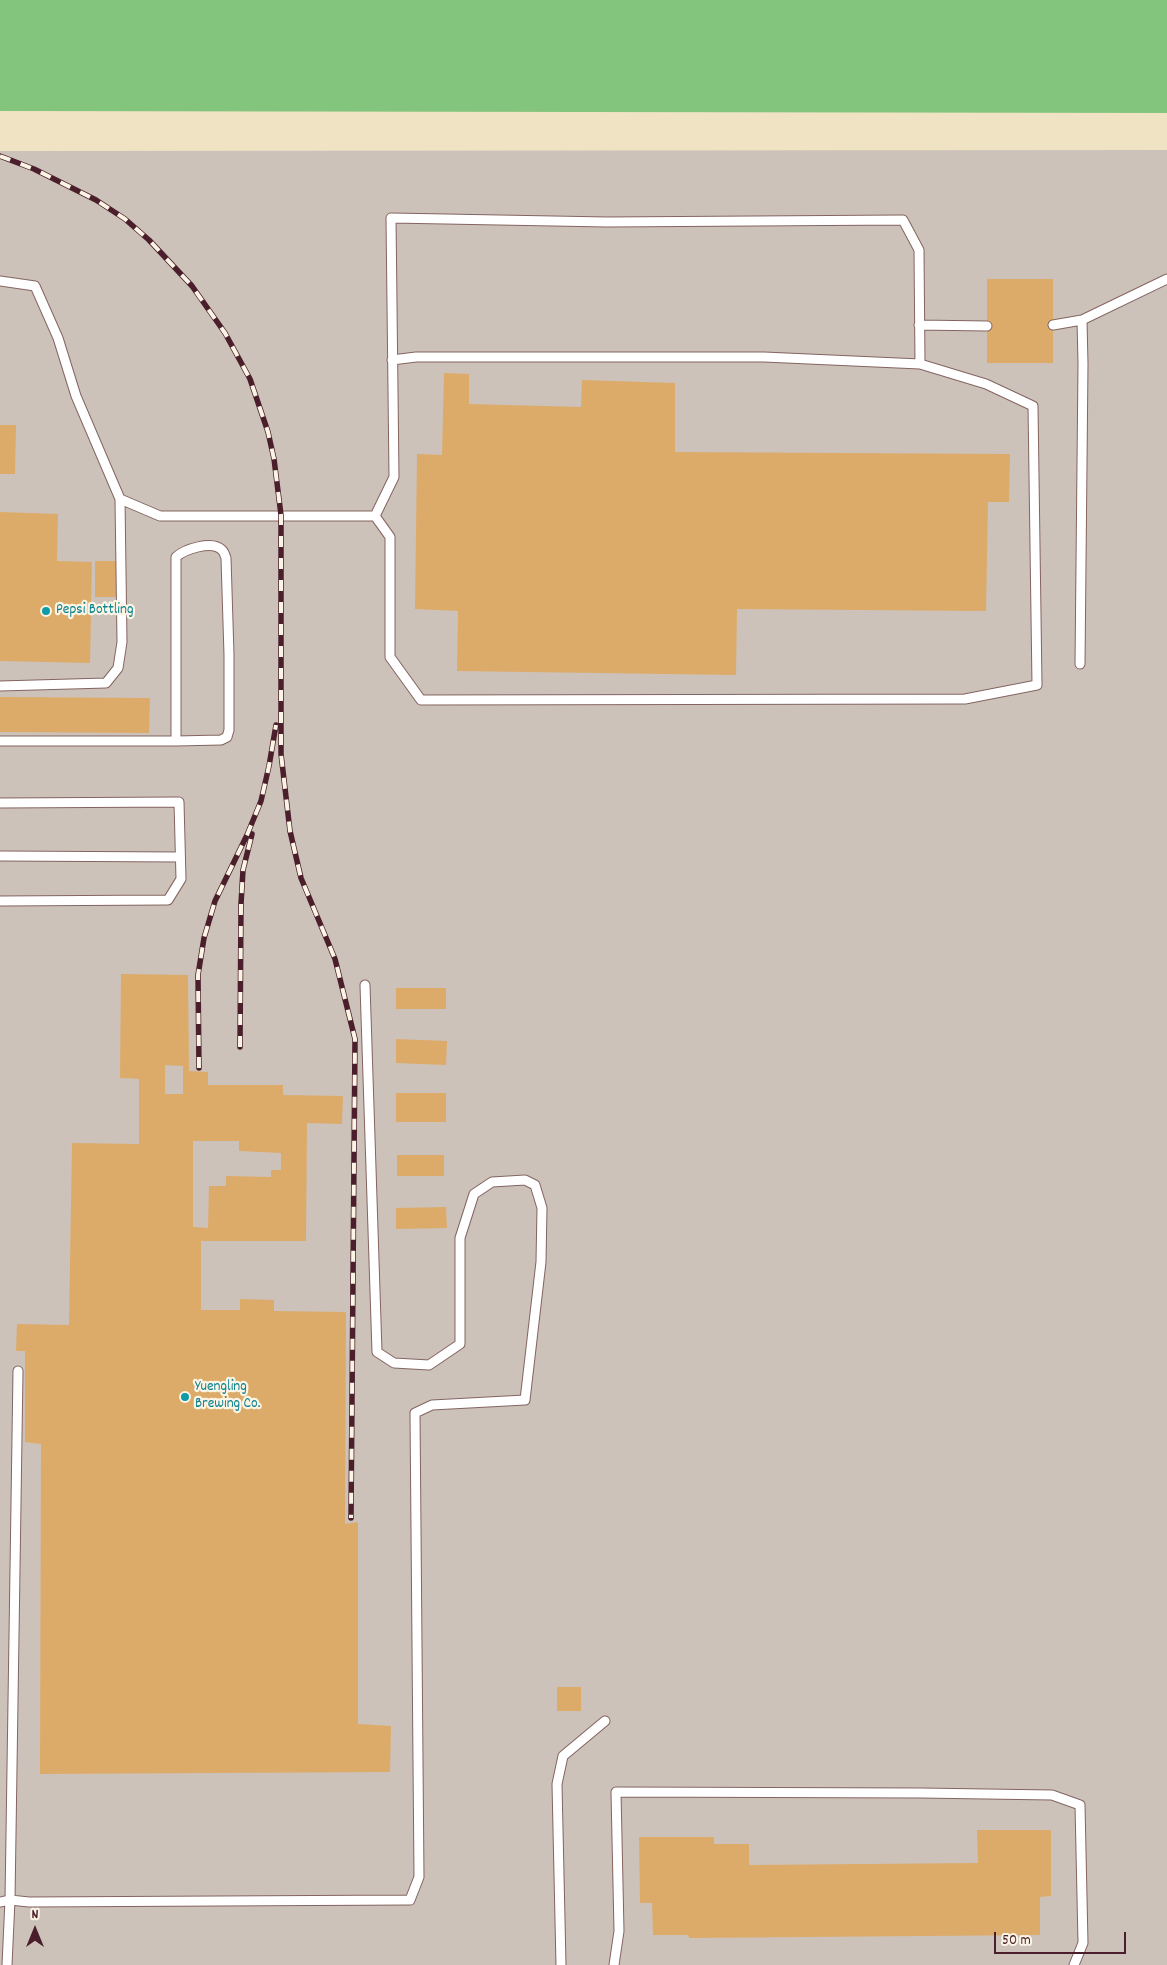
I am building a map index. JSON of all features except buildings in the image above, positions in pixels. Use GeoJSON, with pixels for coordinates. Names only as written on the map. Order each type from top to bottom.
{"type":"FeatureCollection","features":[{"type":"Feature","properties":{"kind":"lane"},"geometry":{"type":"LineString","coordinates":[[375,516],[394,477],[391,218],[607,222],[903,220],[919,250],[920,364]]}},
{"type":"Feature","properties":{"kind":"lane"},"geometry":{"type":"LineString","coordinates":[[1053,325],[1082,320],[1167,279]]}},
{"type":"Feature","properties":{"kind":"lane"},"geometry":{"type":"LineString","coordinates":[[0,281],[35,286],[58,338],[76,396],[120,499],[122,642],[118,668],[106,683],[0,686]]}},
{"type":"Feature","properties":{"kind":"lane"},"geometry":{"type":"LineString","coordinates":[[1080,664],[1082,320]]}},
{"type":"Feature","properties":{"kind":"lane"},"geometry":{"type":"LineString","coordinates":[[919,325],[987,326]]}},
{"type":"Feature","properties":{"kind":"lane"},"geometry":{"type":"LineString","coordinates":[[375,516],[390,537],[390,656],[421,700],[965,699],[1037,685],[1033,406],[986,384],[920,364],[764,358],[416,358],[392,360]]}},
{"type":"Feature","properties":{"kind":"lane"},"geometry":{"type":"LineString","coordinates":[[120,499],[160,516],[375,516]]}},
{"type":"Feature","properties":{"kind":"lane"},"geometry":{"type":"LineString","coordinates":[[0,741],[176,741],[220,740],[227,737],[229,730],[229,655],[226,558],[222,550],[216,547],[204,546],[183,550],[176,557],[176,741]]}},
{"type":"Feature","properties":{"kind":"lane"},"geometry":{"type":"LineString","coordinates":[[0,803],[178,802],[181,879],[168,900],[0,901]]}},
{"type":"Feature","properties":{"kind":"lane"},"geometry":{"type":"LineString","coordinates":[[0,856],[180,857]]}},
{"type":"Feature","properties":{"kind":"lane"},"geometry":{"type":"LineString","coordinates":[[5,1901],[410,1900],[419,1877],[415,1413],[432,1405],[525,1400],[541,1262],[542,1208],[535,1185],[525,1180],[492,1182],[474,1194],[460,1238],[460,1344],[429,1365],[394,1362],[377,1352],[365,985]]}},
{"type":"Feature","properties":{"kind":"lane"},"geometry":{"type":"LineString","coordinates":[[7,1965],[5,1901],[18,1371]]}},
{"type":"Feature","properties":{"kind":"lane"},"geometry":{"type":"LineString","coordinates":[[561,1965],[558,1784],[563,1756],[605,1721]]}},
{"type":"Feature","properties":{"kind":"lane"},"geometry":{"type":"LineString","coordinates":[[614,1965],[619,1932],[616,1792],[636,1792],[1052,1795],[1080,1805],[1083,1943],[1074,1965]]}},
{"type":"Feature","properties":{"kind":"shaded area"},"geometry":{"type":"Polygon","coordinates":[[[1167,150],[1167,1965],[0,1965],[0,151],[1167,150]]]}},
{"type":"Feature","properties":{"kind":"green space"},"geometry":{"type":"Polygon","coordinates":[[[0,0],[1167,0],[1167,113],[0,111],[0,0]]]}},
{"type":"Feature","properties":{"kind":"railway"},"geometry":{"type":"LineString","coordinates":[[0,156],[34,169],[96,200],[125,219],[149,240],[192,286],[225,333],[250,379],[268,432],[274,459],[281,515],[281,754],[290,831],[301,878],[335,959],[355,1039],[351,1518]]}},
{"type":"Feature","properties":{"kind":"railway"},"geometry":{"type":"LineString","coordinates":[[199,1068],[198,975],[204,938],[215,901],[261,801],[276,725]]}},
{"type":"Feature","properties":{"kind":"railway"},"geometry":{"type":"LineString","coordinates":[[240,1047],[241,904],[243,870],[252,834]]}},
{"type":"Feature","properties":{"kind":"place","name":"Pepsi Bottling"},"geometry":{"type":"Point","coordinates":[46,611]}},
{"type":"Feature","properties":{"kind":"place","name":"Yuengling Brewing Co."},"geometry":{"type":"Point","coordinates":[185,1397]}}]}
